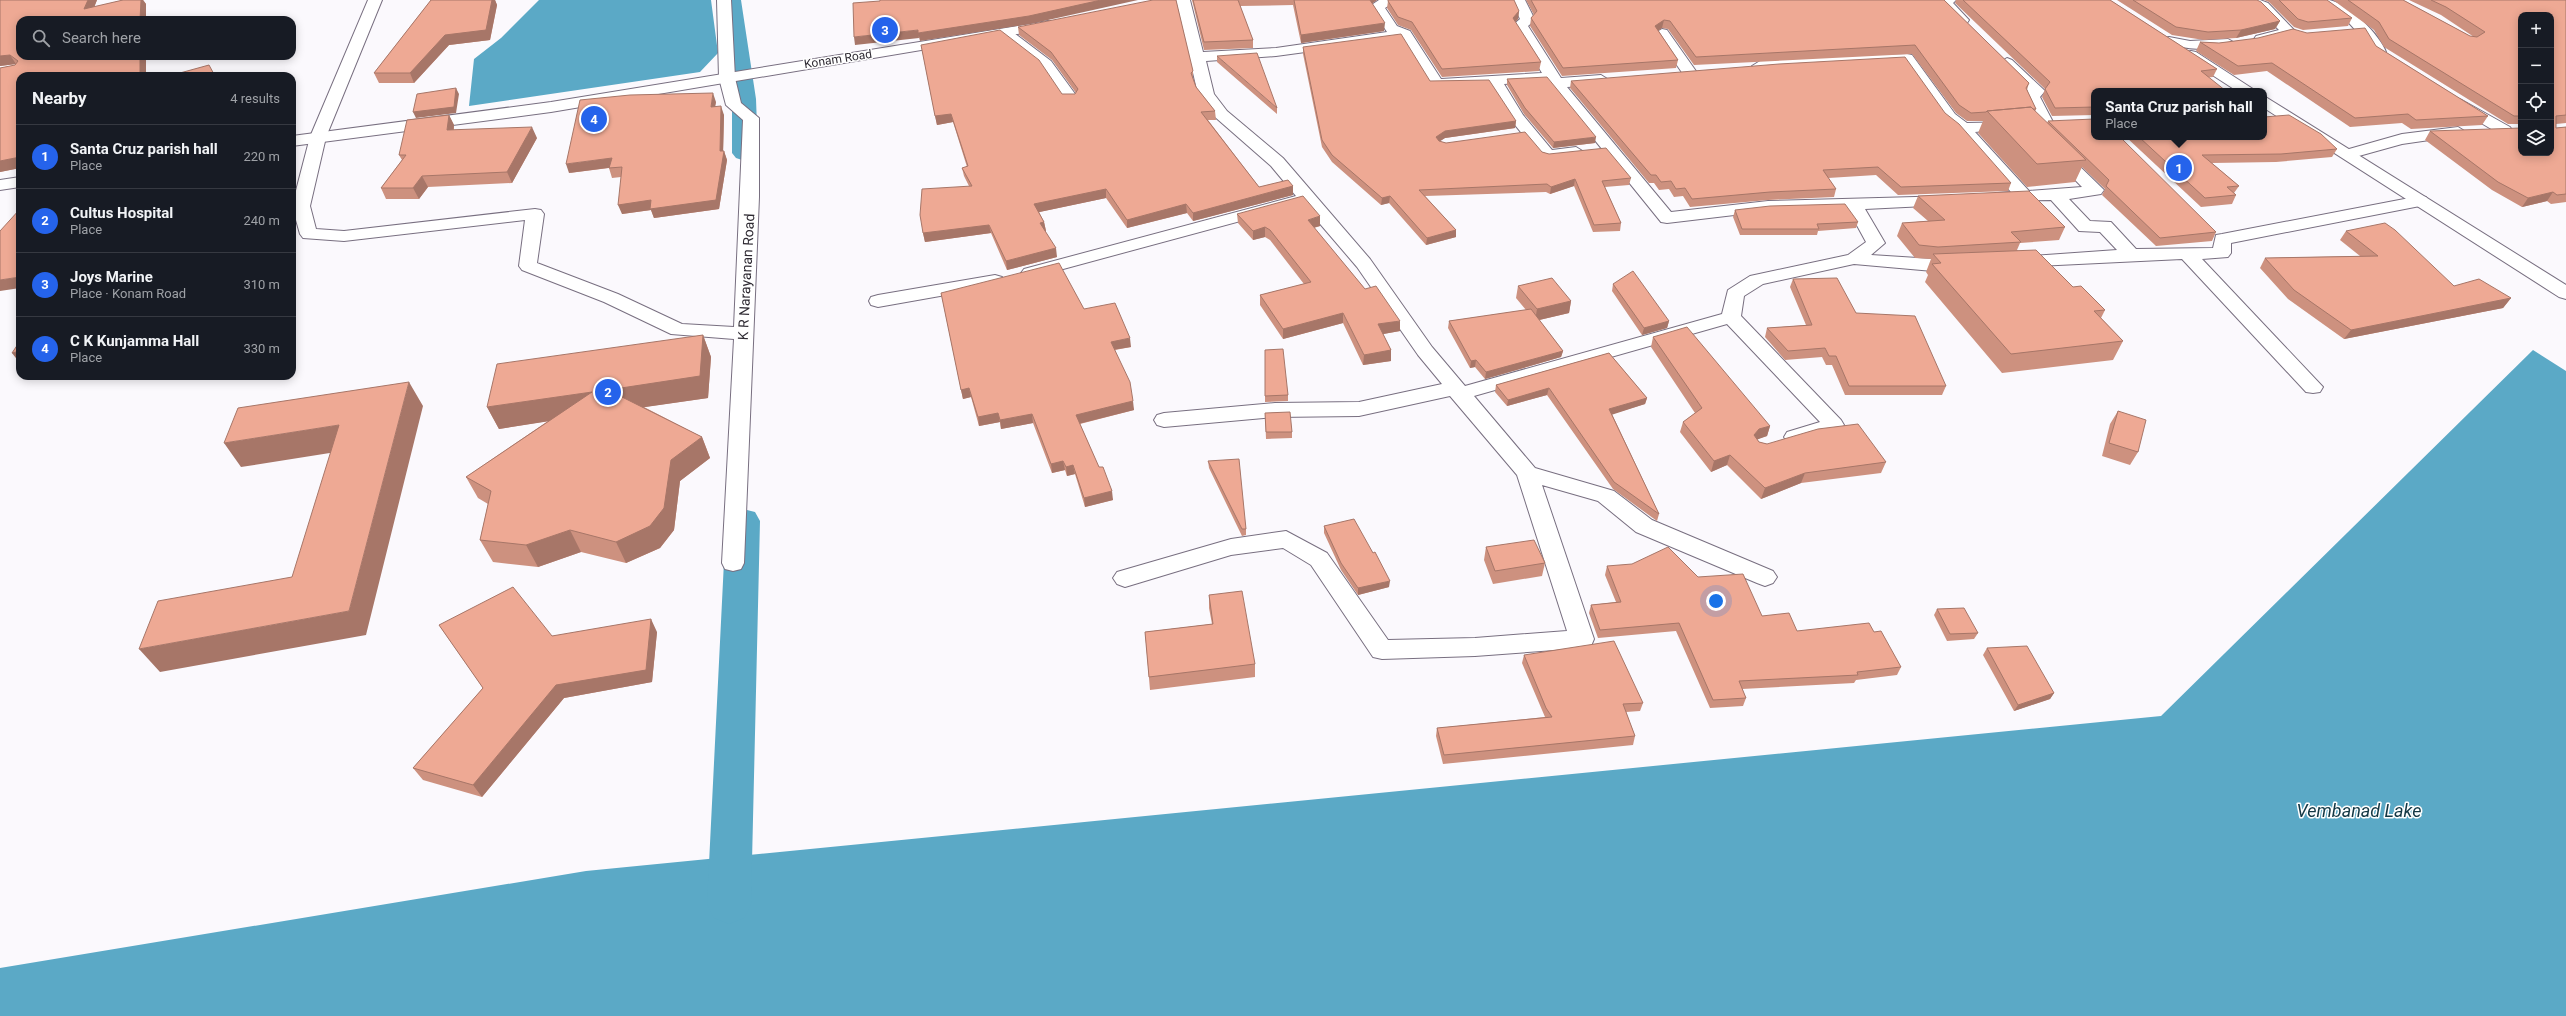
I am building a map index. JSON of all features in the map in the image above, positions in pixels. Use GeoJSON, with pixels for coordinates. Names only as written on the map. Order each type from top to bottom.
{"type":"FeatureCollection","features":[{"type":"Feature","properties":{"kind":"street"},"geometry":{"type":"LineString","coordinates":[[375,0],[318,137],[301,206],[309,234],[344,236],[535,214],[528,266],[611,298],[678,330],[744,334]]}},
{"type":"Feature","properties":{"kind":"street","name":"K R Narayanan Road"},"geometry":{"type":"LineString","coordinates":[[724,0],[728,77],[734,105],[751,118],[744,334],[733,563]]}},
{"type":"Feature","properties":{"kind":"street"},"geometry":{"type":"LineString","coordinates":[[1125,578],[1231,547],[1286,539],[1320,559],[1382,650],[1475,647],[1582,639],[1527,473],[1425,351],[1364,263],[1278,162],[1221,114],[1206,94],[1183,0]]}},
{"type":"Feature","properties":{"kind":"street"},"geometry":{"type":"LineString","coordinates":[[1391,0],[1377,6],[1392,29],[1405,34],[1436,84],[1494,80],[1617,79]]}},
{"type":"Feature","properties":{"kind":"street"},"geometry":{"type":"LineString","coordinates":[[1518,0],[1528,20],[1520,25],[1554,79],[1667,218],[1768,206],[1963,199]]}},
{"type":"Feature","properties":{"kind":"street"},"geometry":{"type":"LineString","coordinates":[[1949,0],[1943,1],[1970,28]]}},
{"type":"Feature","properties":{"kind":"street"},"geometry":{"type":"LineString","coordinates":[[2248,0],[2262,6],[2288,31],[2302,36]]}},
{"type":"Feature","properties":{"kind":"street"},"geometry":{"type":"LineString","coordinates":[[2320,0],[2354,20],[2362,31],[2376,44],[2377,50],[2389,58]]}},
{"type":"Feature","properties":{"kind":"street","name":"Konam Road"},"geometry":{"type":"LineString","coordinates":[[296,140],[551,107],[1060,23]]}},
{"type":"Feature","properties":{"kind":"street"},"geometry":{"type":"LineString","coordinates":[[2169,41],[2190,45],[2244,42],[2271,38],[2288,31]]}},
{"type":"Feature","properties":{"kind":"street"},"geometry":{"type":"LineString","coordinates":[[2344,33],[2362,31]]}},
{"type":"Feature","properties":{"kind":"street"},"geometry":{"type":"LineString","coordinates":[[1005,33],[1046,64],[1070,98]]}},
{"type":"Feature","properties":{"kind":"street"},"geometry":{"type":"LineString","coordinates":[[1662,33],[1690,74]]}},
{"type":"Feature","properties":{"kind":"street"},"geometry":{"type":"LineString","coordinates":[[2156,33],[2243,88]]}},
{"type":"Feature","properties":{"kind":"street"},"geometry":{"type":"LineString","coordinates":[[1198,58],[1236,58],[1341,41],[1405,34]]}},
{"type":"Feature","properties":{"kind":"street"},"geometry":{"type":"LineString","coordinates":[[1986,198],[2056,195],[2095,190],[2043,128],[2032,96],[2037,91],[1997,54]]}},
{"type":"Feature","properties":{"kind":"street"},"geometry":{"type":"LineString","coordinates":[[1745,68],[1827,60],[1907,58],[1950,117],[1963,128],[2024,196]]}},
{"type":"Feature","properties":{"kind":"street"},"geometry":{"type":"LineString","coordinates":[[1671,75],[1706,72]]}},
{"type":"Feature","properties":{"kind":"street"},"geometry":{"type":"LineString","coordinates":[[1494,80],[1522,133],[1548,155],[1609,148]]}},
{"type":"Feature","properties":{"kind":"street"},"geometry":{"type":"LineString","coordinates":[[2444,94],[2504,130]]}},
{"type":"Feature","properties":{"kind":"street"},"geometry":{"type":"LineString","coordinates":[[2267,105],[2348,154],[2566,293]]}},
{"type":"Feature","properties":{"kind":"street"},"geometry":{"type":"LineString","coordinates":[[1963,128],[2043,128]]}},
{"type":"Feature","properties":{"kind":"street"},"geometry":{"type":"LineString","coordinates":[[2348,154],[2397,138],[2427,133],[2518,130]]}},
{"type":"Feature","properties":{"kind":"street"},"geometry":{"type":"LineString","coordinates":[[0,185],[16,183]]}},
{"type":"Feature","properties":{"kind":"street"},"geometry":{"type":"LineString","coordinates":[[2056,195],[2085,227],[2105,226],[2131,255]]}},
{"type":"Feature","properties":{"kind":"street"},"geometry":{"type":"LineString","coordinates":[[878,302],[981,284],[1060,265],[1308,198]]}},
{"type":"Feature","properties":{"kind":"street"},"geometry":{"type":"LineString","coordinates":[[1996,263],[2131,255],[2222,253],[2216,233],[2420,201]]}},
{"type":"Feature","properties":{"kind":"street"},"geometry":{"type":"LineString","coordinates":[[1854,259],[1876,242],[1854,204],[1871,203]]}},
{"type":"Feature","properties":{"kind":"street"},"geometry":{"type":"LineString","coordinates":[[2187,254],[2313,387]]}},
{"type":"Feature","properties":{"kind":"street"},"geometry":{"type":"LineString","coordinates":[[1731,317],[1735,294],[1757,280],[1854,259],[1933,266],[1973,264]]}},
{"type":"Feature","properties":{"kind":"street"},"geometry":{"type":"LineString","coordinates":[[1164,420],[1275,410],[1359,409],[1457,391],[1731,317]]}},
{"type":"Feature","properties":{"kind":"street"},"geometry":{"type":"LineString","coordinates":[[1731,317],[1834,425],[1777,442]]}},
{"type":"Feature","properties":{"kind":"street"},"geometry":{"type":"LineString","coordinates":[[1527,473],[1606,496],[1644,526],[1765,577]]}},
{"type":"Feature","properties":{"kind":"water"},"geometry":{"type":"Polygon","coordinates":[[[539,0],[711,0],[718,53],[700,72],[469,106],[474,59],[501,38],[539,0]]]}},
{"type":"Feature","properties":{"kind":"water","name":"Vembanad Lake"},"geometry":{"type":"Polygon","coordinates":[[[2533,350],[2566,371],[2566,1016],[0,1016],[0,968],[586,871],[2161,716],[2533,350]]]}},
{"type":"Feature","properties":{"kind":"building"},"geometry":{"type":"Polygon","coordinates":[[[0,0],[88,0],[84,9],[123,0],[141,0],[140,16],[16,16],[16,60],[10,55],[0,56],[0,0]]]}},
{"type":"Feature","properties":{"kind":"building"},"geometry":{"type":"Polygon","coordinates":[[[431,0],[492,0],[486,30],[445,35],[410,73],[374,73],[431,0]]]}},
{"type":"Feature","properties":{"kind":"building"},"geometry":{"type":"Polygon","coordinates":[[[880,0],[1101,0],[1029,16],[918,33],[918,30],[854,37],[853,3],[880,0]]]}},
{"type":"Feature","properties":{"kind":"building"},"geometry":{"type":"Polygon","coordinates":[[[1153,0],[1176,0],[1193,71],[1191,73],[1196,87],[1215,111],[1201,112],[1259,187],[1288,180],[1293,186],[1193,213],[1186,204],[1127,220],[1106,189],[1034,204],[1044,222],[1040,223],[1056,248],[1006,261],[989,225],[923,233],[920,215],[922,189],[972,186],[962,168],[968,166],[951,114],[935,116],[921,45],[1000,30],[1039,60],[1062,94],[1075,94],[1078,89],[1051,52],[1018,27],[1153,0]]]}},
{"type":"Feature","properties":{"kind":"building"},"geometry":{"type":"Polygon","coordinates":[[[1193,0],[1238,0],[1253,40],[1204,42],[1193,0]]]}},
{"type":"Feature","properties":{"kind":"building"},"geometry":{"type":"Polygon","coordinates":[[[1294,0],[1370,0],[1385,23],[1301,35],[1294,0]]]}},
{"type":"Feature","properties":{"kind":"building"},"geometry":{"type":"Polygon","coordinates":[[[1388,0],[1514,0],[1519,11],[1513,18],[1541,62],[1442,69],[1412,22],[1398,17],[1388,0]]]}},
{"type":"Feature","properties":{"kind":"building"},"geometry":{"type":"Polygon","coordinates":[[[1531,0],[1944,0],[2029,83],[2026,88],[2036,109],[2031,107],[1971,113],[1959,105],[1915,45],[1696,57],[1670,21],[1664,20],[1655,26],[1678,60],[1563,68],[1531,18],[1537,11],[1531,0]]]}},
{"type":"Feature","properties":{"kind":"building"},"geometry":{"type":"Polygon","coordinates":[[[1963,0],[2110,0],[2217,69],[2201,71],[2222,88],[2091,88],[2091,107],[2055,108],[2045,89],[2050,82],[1963,0]]]}},
{"type":"Feature","properties":{"kind":"building"},"geometry":{"type":"Polygon","coordinates":[[[2133,0],[2257,0],[2261,2],[2280,21],[2241,30],[2208,32],[2176,27],[2133,0]]]}},
{"type":"Feature","properties":{"kind":"building"},"geometry":{"type":"Polygon","coordinates":[[[2279,0],[2327,0],[2352,18],[2308,22],[2298,19],[2279,0]]]}},
{"type":"Feature","properties":{"kind":"building"},"geometry":{"type":"Polygon","coordinates":[[[2348,0],[2403,0],[2470,36],[2477,37],[2485,32],[2446,7],[2431,0],[2566,0],[2566,115],[2556,116],[2556,128],[2566,127],[2566,194],[2557,195],[2553,192],[2528,198],[2498,182],[2430,131],[2518,128],[2518,156],[2554,156],[2554,12],[2518,12],[2518,116],[2514,116],[2389,39],[2379,22],[2348,0]]]}},
{"type":"Feature","properties":{"kind":"building"},"geometry":{"type":"Polygon","coordinates":[[[2365,28],[2376,46],[2488,116],[2416,120],[2408,114],[2355,118],[2272,63],[2238,66],[2200,42],[2219,43],[2258,38],[2293,29],[2307,33],[2365,28]]]}},
{"type":"Feature","properties":{"kind":"building"},"geometry":{"type":"Polygon","coordinates":[[[1401,34],[1430,81],[1489,80],[1516,121],[1445,131],[1436,137],[1439,141],[1446,143],[1525,132],[1542,152],[1549,154],[1606,148],[1631,178],[1602,181],[1621,223],[1594,225],[1575,179],[1551,187],[1547,184],[1419,190],[1456,230],[1427,238],[1390,196],[1382,198],[1332,155],[1322,140],[1303,47],[1401,34]]]}},
{"type":"Feature","properties":{"kind":"building"},"geometry":{"type":"Polygon","coordinates":[[[1257,53],[1277,108],[1217,56],[1257,53]]]}},
{"type":"Feature","properties":{"kind":"building"},"geometry":{"type":"Polygon","coordinates":[[[1905,57],[1945,113],[1959,124],[2011,183],[1901,187],[1878,167],[1823,170],[1836,189],[1770,192],[1692,199],[1685,188],[1676,189],[1671,181],[1661,182],[1656,175],[1651,175],[1571,81],[1779,64],[1905,57]]]}},
{"type":"Feature","properties":{"kind":"building"},"geometry":{"type":"Polygon","coordinates":[[[17,60],[140,60],[140,72],[16,72],[16,158],[0,161],[0,68],[15,65],[18,61],[17,60]]]}},
{"type":"Feature","properties":{"kind":"building"},"geometry":{"type":"Polygon","coordinates":[[[209,65],[213,72],[184,72],[209,65]]]}},
{"type":"Feature","properties":{"kind":"building"},"geometry":{"type":"Polygon","coordinates":[[[1547,77],[1596,137],[1554,142],[1525,108],[1507,79],[1547,77]]]}},
{"type":"Feature","properties":{"kind":"building"},"geometry":{"type":"Polygon","coordinates":[[[456,88],[454,107],[413,112],[417,94],[456,88]]]}},
{"type":"Feature","properties":{"kind":"building"},"geometry":{"type":"Polygon","coordinates":[[[713,93],[711,107],[721,106],[720,151],[724,151],[716,200],[650,209],[651,200],[618,205],[622,167],[609,168],[612,158],[566,164],[580,100],[630,95],[713,93]]]}},
{"type":"Feature","properties":{"kind":"building"},"geometry":{"type":"Polygon","coordinates":[[[2031,107],[2086,160],[2037,164],[1987,111],[2031,107]]]}},
{"type":"Feature","properties":{"kind":"building"},"geometry":{"type":"Polygon","coordinates":[[[449,115],[447,130],[532,127],[507,172],[422,176],[413,188],[381,188],[406,155],[399,155],[407,120],[449,115]]]}},
{"type":"Feature","properties":{"kind":"building"},"geometry":{"type":"Polygon","coordinates":[[[2289,115],[2321,134],[2337,149],[2281,154],[2202,155],[2239,186],[2227,187],[2236,195],[2205,198],[2142,140],[2267,140],[2267,117],[2289,115]]]}},
{"type":"Feature","properties":{"kind":"building"},"geometry":{"type":"Polygon","coordinates":[[[2091,119],[2091,140],[2123,140],[2216,232],[2160,238],[2106,186],[2109,180],[2048,121],[2091,119]]]}},
{"type":"Feature","properties":{"kind":"building"},"geometry":{"type":"Polygon","coordinates":[[[2029,191],[2065,227],[2011,232],[2021,242],[1938,247],[1919,245],[1902,223],[1945,220],[1918,196],[2029,191]]]}},
{"type":"Feature","properties":{"kind":"building"},"geometry":{"type":"Polygon","coordinates":[[[1303,196],[1320,216],[1308,220],[1365,289],[1376,286],[1400,321],[1378,324],[1391,350],[1364,355],[1343,313],[1283,329],[1260,295],[1311,282],[1270,230],[1265,227],[1253,231],[1237,214],[1303,196]]]}},
{"type":"Feature","properties":{"kind":"building"},"geometry":{"type":"Polygon","coordinates":[[[1845,204],[1858,222],[1817,224],[1819,229],[1742,229],[1735,210],[1770,206],[1845,204]]]}},
{"type":"Feature","properties":{"kind":"building"},"geometry":{"type":"Polygon","coordinates":[[[16,213],[16,278],[0,280],[0,231],[16,213]]]}},
{"type":"Feature","properties":{"kind":"building"},"geometry":{"type":"Polygon","coordinates":[[[2385,223],[2395,230],[2454,286],[2479,279],[2511,298],[2351,330],[2294,290],[2265,258],[2378,256],[2346,231],[2385,223]]]}},
{"type":"Feature","properties":{"kind":"building"},"geometry":{"type":"Polygon","coordinates":[[[2036,250],[2073,287],[2081,286],[2105,310],[2094,311],[2123,341],[2011,354],[1932,264],[1941,263],[1933,254],[2036,250]]]}},
{"type":"Feature","properties":{"kind":"building"},"geometry":{"type":"Polygon","coordinates":[[[1059,263],[1084,309],[1115,303],[1130,338],[1111,342],[1130,382],[1133,401],[1076,415],[1099,467],[1103,467],[1112,491],[1084,498],[1073,465],[1066,467],[1063,461],[1051,464],[1032,414],[1000,420],[998,413],[978,417],[969,388],[961,390],[941,293],[1059,263]]]}},
{"type":"Feature","properties":{"kind":"building"},"geometry":{"type":"Polygon","coordinates":[[[1633,271],[1669,321],[1644,328],[1613,284],[1633,271]]]}},
{"type":"Feature","properties":{"kind":"building"},"geometry":{"type":"Polygon","coordinates":[[[1552,278],[1571,301],[1537,309],[1518,286],[1552,278]]]}},
{"type":"Feature","properties":{"kind":"building"},"geometry":{"type":"Polygon","coordinates":[[[1837,278],[1856,313],[1915,316],[1946,386],[1849,386],[1836,356],[1829,356],[1825,348],[1788,351],[1767,328],[1812,325],[1793,279],[1837,278]]]}},
{"type":"Feature","properties":{"kind":"building"},"geometry":{"type":"Polygon","coordinates":[[[1531,309],[1563,351],[1486,372],[1476,360],[1471,361],[1449,321],[1531,309]]]}},
{"type":"Feature","properties":{"kind":"building"},"geometry":{"type":"Polygon","coordinates":[[[1687,327],[1770,426],[1759,429],[1754,435],[1759,442],[1767,444],[1818,429],[1858,424],[1886,462],[1805,473],[1765,488],[1730,455],[1714,461],[1683,422],[1702,408],[1653,337],[1687,327]]]}},
{"type":"Feature","properties":{"kind":"building"},"geometry":{"type":"Polygon","coordinates":[[[703,335],[700,376],[608,390],[702,437],[671,460],[664,508],[650,526],[616,542],[570,530],[526,545],[480,540],[491,491],[466,477],[592,392],[487,407],[497,364],[703,335]]]}},
{"type":"Feature","properties":{"kind":"building"},"geometry":{"type":"Polygon","coordinates":[[[1283,349],[1288,395],[1265,396],[1265,350],[1283,349]]]}},
{"type":"Feature","properties":{"kind":"building"},"geometry":{"type":"Polygon","coordinates":[[[1609,353],[1647,398],[1609,409],[1659,514],[1614,482],[1549,388],[1508,400],[1496,385],[1609,353]]]}},
{"type":"Feature","properties":{"kind":"building"},"geometry":{"type":"Polygon","coordinates":[[[409,382],[349,611],[139,649],[158,601],[292,577],[339,425],[224,443],[238,408],[409,382]]]}},
{"type":"Feature","properties":{"kind":"building"},"geometry":{"type":"Polygon","coordinates":[[[2118,411],[2146,420],[2138,452],[2109,443],[2118,411]]]}},
{"type":"Feature","properties":{"kind":"building"},"geometry":{"type":"Polygon","coordinates":[[[1290,412],[1292,432],[1266,432],[1265,413],[1290,412]]]}},
{"type":"Feature","properties":{"kind":"building"},"geometry":{"type":"Polygon","coordinates":[[[1239,459],[1246,529],[1242,529],[1208,461],[1239,459]]]}},
{"type":"Feature","properties":{"kind":"building"},"geometry":{"type":"Polygon","coordinates":[[[1354,519],[1373,553],[1375,552],[1390,581],[1358,588],[1341,563],[1324,526],[1354,519]]]}},
{"type":"Feature","properties":{"kind":"building"},"geometry":{"type":"Polygon","coordinates":[[[1534,540],[1545,563],[1495,571],[1486,547],[1534,540]]]}},
{"type":"Feature","properties":{"kind":"building"},"geometry":{"type":"Polygon","coordinates":[[[1668,547],[1698,577],[1743,574],[1762,616],[1789,613],[1797,631],[1869,623],[1874,632],[1881,631],[1901,667],[1857,672],[1858,675],[1739,681],[1746,698],[1713,700],[1679,623],[1600,630],[1591,605],[1621,602],[1607,566],[1632,564],[1668,547]]]}},
{"type":"Feature","properties":{"kind":"building"},"geometry":{"type":"Polygon","coordinates":[[[513,587],[552,636],[651,619],[646,670],[556,685],[473,785],[413,768],[483,688],[439,625],[513,587]]]}},
{"type":"Feature","properties":{"kind":"building"},"geometry":{"type":"Polygon","coordinates":[[[1242,591],[1255,664],[1149,677],[1145,632],[1213,624],[1209,595],[1242,591]]]}},
{"type":"Feature","properties":{"kind":"building"},"geometry":{"type":"Polygon","coordinates":[[[1964,608],[1978,633],[1950,634],[1937,609],[1964,608]]]}},
{"type":"Feature","properties":{"kind":"building"},"geometry":{"type":"Polygon","coordinates":[[[1614,641],[1643,703],[1623,704],[1635,736],[1444,755],[1437,728],[1552,717],[1546,708],[1524,655],[1614,641]]]}},
{"type":"Feature","properties":{"kind":"building"},"geometry":{"type":"Polygon","coordinates":[[[2027,646],[2054,693],[2018,705],[1987,648],[2027,646]]]}},
{"type":"Feature","properties":{"kind":"waterway"},"geometry":{"type":"LineString","coordinates":[[730,0],[744,99],[745,153]]}},
{"type":"Feature","properties":{"kind":"waterway"},"geometry":{"type":"LineString","coordinates":[[729,904],[743,521]]}},
{"type":"Feature","properties":{"kind":"place","name":"Joys Marine"},"geometry":{"type":"Point","coordinates":[885,30]}},
{"type":"Feature","properties":{"kind":"place","name":"C K Kunjamma Hall"},"geometry":{"type":"Point","coordinates":[594,119]}},
{"type":"Feature","properties":{"kind":"place","name":"Santa Cruz parish hall"},"geometry":{"type":"Point","coordinates":[2179,168]}},
{"type":"Feature","properties":{"kind":"place","name":"Cultus Hospital"},"geometry":{"type":"Point","coordinates":[608,392]}}]}
